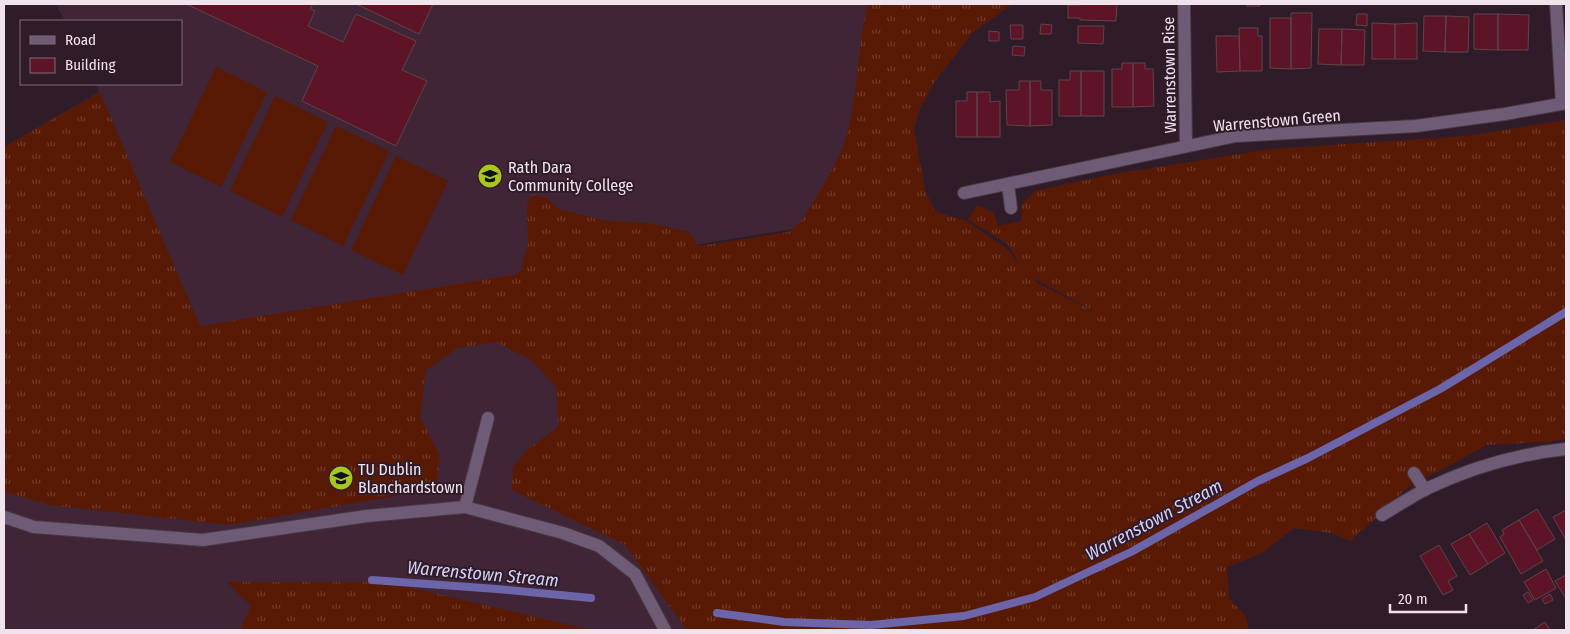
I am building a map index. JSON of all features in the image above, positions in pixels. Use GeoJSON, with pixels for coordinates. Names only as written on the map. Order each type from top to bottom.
{"type":"FeatureCollection","features":[{"type":"Feature","properties":{"kind":"street","name":"Warrenstown Rise"},"geometry":{"type":"LineString","coordinates":[[1184,4],[1186,146]]}},
{"type":"Feature","properties":{"kind":"street"},"geometry":{"type":"LineString","coordinates":[[1556,4],[1564,104]]}},
{"type":"Feature","properties":{"kind":"street","name":"Warrenstown Green"},"geometry":{"type":"LineString","coordinates":[[964,193],[1236,136],[1416,126],[1564,104]]}},
{"type":"Feature","properties":{"kind":"street"},"geometry":{"type":"LineString","coordinates":[[1008,184],[1011,208]]}},
{"type":"Feature","properties":{"kind":"street"},"geometry":{"type":"LineString","coordinates":[[466,507],[488,418]]}},
{"type":"Feature","properties":{"kind":"street"},"geometry":{"type":"LineString","coordinates":[[1382,515],[1425,490],[1465,472],[1517,456],[1566,449]]}},
{"type":"Feature","properties":{"kind":"street"},"geometry":{"type":"LineString","coordinates":[[1414,473],[1425,490]]}},
{"type":"Feature","properties":{"kind":"street"},"geometry":{"type":"LineString","coordinates":[[4,517],[34,527],[203,540],[367,516],[466,507],[563,533],[599,546],[635,574],[665,630]]}},
{"type":"Feature","properties":{"kind":"shaded area"},"geometry":{"type":"Polygon","coordinates":[[[56,4],[972,4],[806,227],[569,265],[757,630],[4,630],[4,147],[99,92],[96,85],[182,85],[182,20],[64,20],[56,4]]]}},
{"type":"Feature","properties":{"kind":"green space"},"geometry":{"type":"Polygon","coordinates":[[[868,4],[1012,4],[972,33],[936,80],[920,108],[914,129],[925,190],[933,208],[939,213],[966,221],[1006,248],[1021,266],[1008,244],[968,220],[977,205],[994,213],[998,226],[1021,221],[1022,204],[1035,191],[1108,175],[1271,149],[1467,136],[1566,120],[1566,439],[1487,445],[1407,488],[1351,541],[1331,533],[1294,528],[1262,553],[1227,567],[1229,598],[1246,617],[1249,630],[687,630],[625,545],[512,490],[513,467],[526,451],[559,426],[556,387],[531,360],[496,342],[458,348],[426,370],[420,417],[440,456],[436,489],[228,525],[50,505],[4,492],[4,147],[100,92],[200,326],[517,274],[522,269],[523,258],[528,245],[527,204],[532,194],[547,198],[559,209],[602,220],[649,223],[689,232],[699,246],[789,232],[798,224],[809,209],[833,167],[845,141],[853,107],[868,4]],[[1034,278],[1037,283],[1099,314],[1034,278]]]}},
{"type":"Feature","properties":{"kind":"green space"},"geometry":{"type":"Polygon","coordinates":[[[216,67],[267,92],[221,187],[170,162],[216,67]]]}},
{"type":"Feature","properties":{"kind":"green space"},"geometry":{"type":"Polygon","coordinates":[[[275,96],[328,122],[282,217],[230,191],[275,96]]]}},
{"type":"Feature","properties":{"kind":"green space"},"geometry":{"type":"Polygon","coordinates":[[[336,126],[389,151],[343,246],[291,220],[336,126]]]}},
{"type":"Feature","properties":{"kind":"green space"},"geometry":{"type":"Polygon","coordinates":[[[396,156],[448,181],[403,275],[351,250],[396,156]]]}},
{"type":"Feature","properties":{"kind":"green space"},"geometry":{"type":"Polygon","coordinates":[[[227,582],[386,582],[586,630],[240,630],[251,606],[227,582]]]}},
{"type":"Feature","properties":{"kind":"building"},"geometry":{"type":"Polygon","coordinates":[[[186,4],[313,4],[310,9],[315,11],[308,26],[343,42],[356,14],[416,41],[402,70],[427,81],[396,146],[302,101],[318,66],[186,4]]]}},
{"type":"Feature","properties":{"kind":"building"},"geometry":{"type":"Polygon","coordinates":[[[356,4],[433,4],[419,34],[356,4]]]}},
{"type":"Feature","properties":{"kind":"building"},"geometry":{"type":"Polygon","coordinates":[[[1117,4],[1116,21],[1068,18],[1068,5],[1117,4]]]}},
{"type":"Feature","properties":{"kind":"building"},"geometry":{"type":"Polygon","coordinates":[[[1247,4],[1260,4],[1260,6],[1247,6],[1247,4]]]}},
{"type":"Feature","properties":{"kind":"building"},"geometry":{"type":"Polygon","coordinates":[[[1291,13],[1312,13],[1311,68],[1291,69],[1291,13]]]}},
{"type":"Feature","properties":{"kind":"building"},"geometry":{"type":"Polygon","coordinates":[[[1357,14],[1367,14],[1367,26],[1356,25],[1357,14]]]}},
{"type":"Feature","properties":{"kind":"building"},"geometry":{"type":"Polygon","coordinates":[[[1474,14],[1498,14],[1498,50],[1474,49],[1474,14]]]}},
{"type":"Feature","properties":{"kind":"building"},"geometry":{"type":"Polygon","coordinates":[[[1498,14],[1529,15],[1528,50],[1498,50],[1498,14]]]}},
{"type":"Feature","properties":{"kind":"building"},"geometry":{"type":"Polygon","coordinates":[[[1424,16],[1446,16],[1445,52],[1423,51],[1424,16]]]}},
{"type":"Feature","properties":{"kind":"building"},"geometry":{"type":"Polygon","coordinates":[[[1446,16],[1469,17],[1468,52],[1445,52],[1446,16]]]}},
{"type":"Feature","properties":{"kind":"building"},"geometry":{"type":"Polygon","coordinates":[[[1270,18],[1291,18],[1291,69],[1270,68],[1270,18]]]}},
{"type":"Feature","properties":{"kind":"building"},"geometry":{"type":"Polygon","coordinates":[[[1372,23],[1395,24],[1395,59],[1372,59],[1372,23]]]}},
{"type":"Feature","properties":{"kind":"building"},"geometry":{"type":"Polygon","coordinates":[[[1417,23],[1417,59],[1395,59],[1395,24],[1417,23]]]}},
{"type":"Feature","properties":{"kind":"building"},"geometry":{"type":"Polygon","coordinates":[[[1041,24],[1052,25],[1051,34],[1040,34],[1041,24]]]}},
{"type":"Feature","properties":{"kind":"building"},"geometry":{"type":"Polygon","coordinates":[[[1010,25],[1023,25],[1023,39],[1011,39],[1010,25]]]}},
{"type":"Feature","properties":{"kind":"building"},"geometry":{"type":"Polygon","coordinates":[[[1078,26],[1104,26],[1103,44],[1078,43],[1078,26]]]}},
{"type":"Feature","properties":{"kind":"building"},"geometry":{"type":"Polygon","coordinates":[[[1239,28],[1258,28],[1258,36],[1262,36],[1262,71],[1240,71],[1239,28]]]}},
{"type":"Feature","properties":{"kind":"building"},"geometry":{"type":"Polygon","coordinates":[[[1319,29],[1342,29],[1341,65],[1318,64],[1319,29]]]}},
{"type":"Feature","properties":{"kind":"building"},"geometry":{"type":"Polygon","coordinates":[[[1342,29],[1365,30],[1364,65],[1341,65],[1342,29]]]}},
{"type":"Feature","properties":{"kind":"building"},"geometry":{"type":"Polygon","coordinates":[[[989,31],[999,32],[999,41],[989,41],[989,31]]]}},
{"type":"Feature","properties":{"kind":"building"},"geometry":{"type":"Polygon","coordinates":[[[1216,36],[1239,36],[1240,71],[1217,72],[1216,36]]]}},
{"type":"Feature","properties":{"kind":"building"},"geometry":{"type":"Polygon","coordinates":[[[1013,46],[1025,47],[1024,56],[1012,55],[1013,46]]]}},
{"type":"Feature","properties":{"kind":"building"},"geometry":{"type":"Polygon","coordinates":[[[1122,63],[1133,63],[1133,107],[1112,107],[1112,69],[1122,69],[1122,63]]]}},
{"type":"Feature","properties":{"kind":"building"},"geometry":{"type":"Polygon","coordinates":[[[1133,63],[1145,63],[1145,69],[1153,69],[1154,106],[1133,107],[1133,63]]]}},
{"type":"Feature","properties":{"kind":"building"},"geometry":{"type":"Polygon","coordinates":[[[1070,71],[1081,71],[1081,116],[1059,116],[1059,80],[1070,80],[1070,71]]]}},
{"type":"Feature","properties":{"kind":"building"},"geometry":{"type":"Polygon","coordinates":[[[1081,71],[1104,71],[1104,116],[1081,116],[1081,71]]]}},
{"type":"Feature","properties":{"kind":"building"},"geometry":{"type":"Polygon","coordinates":[[[1019,81],[1030,81],[1030,126],[1007,125],[1006,90],[1019,90],[1019,81]]]}},
{"type":"Feature","properties":{"kind":"building"},"geometry":{"type":"Polygon","coordinates":[[[1030,81],[1041,81],[1041,90],[1052,90],[1052,125],[1030,126],[1030,81]]]}},
{"type":"Feature","properties":{"kind":"building"},"geometry":{"type":"Polygon","coordinates":[[[967,92],[977,92],[977,137],[956,137],[956,101],[967,101],[967,92]]]}},
{"type":"Feature","properties":{"kind":"building"},"geometry":{"type":"Polygon","coordinates":[[[977,92],[990,92],[990,102],[1000,101],[1000,137],[977,137],[977,92]]]}},
{"type":"Feature","properties":{"kind":"building"},"geometry":{"type":"Polygon","coordinates":[[[1537,509],[1555,539],[1537,550],[1519,520],[1537,509]]]}},
{"type":"Feature","properties":{"kind":"building"},"geometry":{"type":"Polygon","coordinates":[[[1566,510],[1566,540],[1553,517],[1566,510]]]}},
{"type":"Feature","properties":{"kind":"building"},"geometry":{"type":"Polygon","coordinates":[[[1519,520],[1543,561],[1521,574],[1500,537],[1504,534],[1502,530],[1519,520]]]}},
{"type":"Feature","properties":{"kind":"building"},"geometry":{"type":"Polygon","coordinates":[[[1487,523],[1505,553],[1488,564],[1469,534],[1487,523]]]}},
{"type":"Feature","properties":{"kind":"building"},"geometry":{"type":"Polygon","coordinates":[[[1469,534],[1488,564],[1470,575],[1451,544],[1469,534]]]}},
{"type":"Feature","properties":{"kind":"building"},"geometry":{"type":"Polygon","coordinates":[[[1439,545],[1457,576],[1448,581],[1453,590],[1443,595],[1420,556],[1439,545]]]}},
{"type":"Feature","properties":{"kind":"building"},"geometry":{"type":"Polygon","coordinates":[[[1546,569],[1556,588],[1535,600],[1524,582],[1546,569]]]}},
{"type":"Feature","properties":{"kind":"building"},"geometry":{"type":"Polygon","coordinates":[[[1566,575],[1566,596],[1565,597],[1555,581],[1566,575]]]}},
{"type":"Feature","properties":{"kind":"building"},"geometry":{"type":"Polygon","coordinates":[[[1528,592],[1533,600],[1528,603],[1523,595],[1528,592]]]}},
{"type":"Feature","properties":{"kind":"building"},"geometry":{"type":"Polygon","coordinates":[[[1550,594],[1553,600],[1545,604],[1542,599],[1550,594]]]}},
{"type":"Feature","properties":{"kind":"building"},"geometry":{"type":"Polygon","coordinates":[[[1545,622],[1550,630],[1533,630],[1545,622]]]}},
{"type":"Feature","properties":{"kind":"waterway","name":"Warrenstown Stream"},"geometry":{"type":"LineString","coordinates":[[717,613],[784,622],[871,625],[964,616],[1035,597],[1131,552],[1258,481],[1308,458],[1440,389],[1566,312]]}},
{"type":"Feature","properties":{"kind":"waterway","name":"Warrenstown Stream"},"geometry":{"type":"LineString","coordinates":[[372,580],[591,598]]}},
{"type":"Feature","properties":{"kind":"place","name":"Rath Dara Community College"},"geometry":{"type":"Point","coordinates":[490,176]}},
{"type":"Feature","properties":{"kind":"place","name":"TU Dublin Blanchardstown"},"geometry":{"type":"Point","coordinates":[341,478]}}]}
